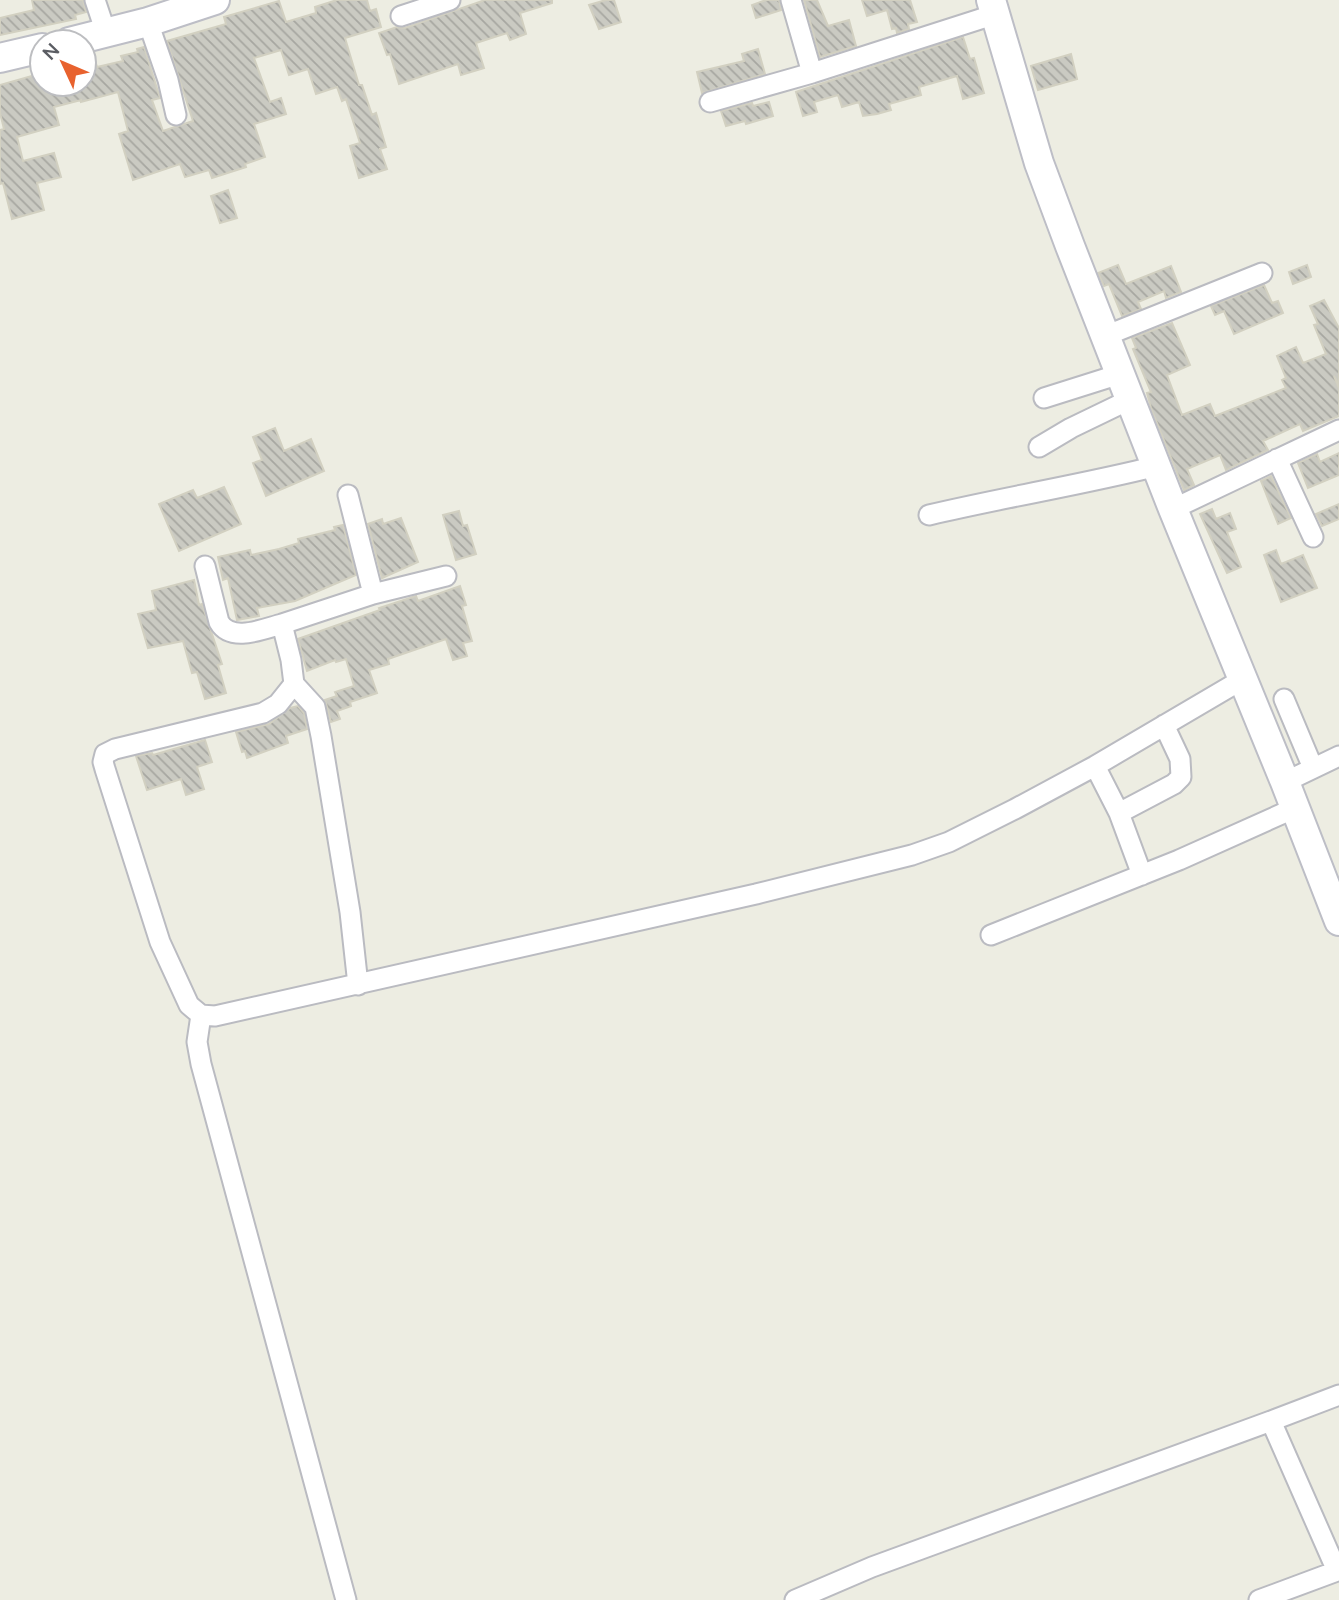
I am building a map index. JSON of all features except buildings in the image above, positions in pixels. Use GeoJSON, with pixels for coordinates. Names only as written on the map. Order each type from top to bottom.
{"type":"FeatureCollection","features":[{"type":"Feature","properties":{"kind":"street"},"geometry":{"type":"LineString","coordinates":[[95,0],[106,33]]}},
{"type":"Feature","properties":{"kind":"street"},"geometry":{"type":"LineString","coordinates":[[98,35],[215,0]]}},
{"type":"Feature","properties":{"kind":"street"},"geometry":{"type":"LineString","coordinates":[[401,16],[450,0]]}},
{"type":"Feature","properties":{"kind":"street"},"geometry":{"type":"LineString","coordinates":[[791,0],[812,73]]}},
{"type":"Feature","properties":{"kind":"street"},"geometry":{"type":"LineString","coordinates":[[710,102],[812,73],[993,7],[1040,163],[1105,336],[1295,808],[1332,882],[1339,921]]}},
{"type":"Feature","properties":{"kind":"street"},"geometry":{"type":"LineString","coordinates":[[148,22],[168,80],[176,115]]}},
{"type":"Feature","properties":{"kind":"street"},"geometry":{"type":"LineString","coordinates":[[0,58],[28,51]]}},
{"type":"Feature","properties":{"kind":"street"},"geometry":{"type":"LineString","coordinates":[[1105,336],[1262,274]]}},
{"type":"Feature","properties":{"kind":"street"},"geometry":{"type":"LineString","coordinates":[[1044,398],[1120,374]]}},
{"type":"Feature","properties":{"kind":"street"},"geometry":{"type":"LineString","coordinates":[[1039,447],[1071,428],[1131,400]]}},
{"type":"Feature","properties":{"kind":"street"},"geometry":{"type":"LineString","coordinates":[[1173,509],[1339,430]]}},
{"type":"Feature","properties":{"kind":"street"},"geometry":{"type":"LineString","coordinates":[[1277,459],[1313,537]]}},
{"type":"Feature","properties":{"kind":"street"},"geometry":{"type":"LineString","coordinates":[[929,515],[1081,485],[1157,466]]}},
{"type":"Feature","properties":{"kind":"street"},"geometry":{"type":"LineString","coordinates":[[348,495],[373,594]]}},
{"type":"Feature","properties":{"kind":"street"},"geometry":{"type":"LineString","coordinates":[[205,566],[219,622],[223,629],[234,633],[282,624],[373,594],[446,576]]}},
{"type":"Feature","properties":{"kind":"street"},"geometry":{"type":"LineString","coordinates":[[282,624],[292,660],[294,684],[315,707],[350,912],[358,985]]}},
{"type":"Feature","properties":{"kind":"street"},"geometry":{"type":"LineString","coordinates":[[294,684],[278,704],[263,713],[115,749],[103,758],[160,942],[190,1005],[201,1015],[215,1016],[358,985],[756,894],[912,855],[949,842],[1095,766],[1243,679]]}},
{"type":"Feature","properties":{"kind":"street"},"geometry":{"type":"LineString","coordinates":[[1284,699],[1313,768]]}},
{"type":"Feature","properties":{"kind":"street"},"geometry":{"type":"LineString","coordinates":[[1119,813],[1174,784],[1181,777],[1180,759],[1164,725]]}},
{"type":"Feature","properties":{"kind":"street"},"geometry":{"type":"LineString","coordinates":[[1285,782],[1339,756]]}},
{"type":"Feature","properties":{"kind":"street"},"geometry":{"type":"LineString","coordinates":[[1095,766],[1119,813],[1142,875]]}},
{"type":"Feature","properties":{"kind":"street"},"geometry":{"type":"LineString","coordinates":[[991,935],[1142,875],[1295,808]]}},
{"type":"Feature","properties":{"kind":"street"},"geometry":{"type":"LineString","coordinates":[[201,1015],[197,1042],[201,1065],[346,1600]]}},
{"type":"Feature","properties":{"kind":"street"},"geometry":{"type":"LineString","coordinates":[[795,1600],[872,1567],[1339,1395]]}},
{"type":"Feature","properties":{"kind":"street"},"geometry":{"type":"LineString","coordinates":[[1259,1600],[1338,1573],[1271,1421]]}}]}
